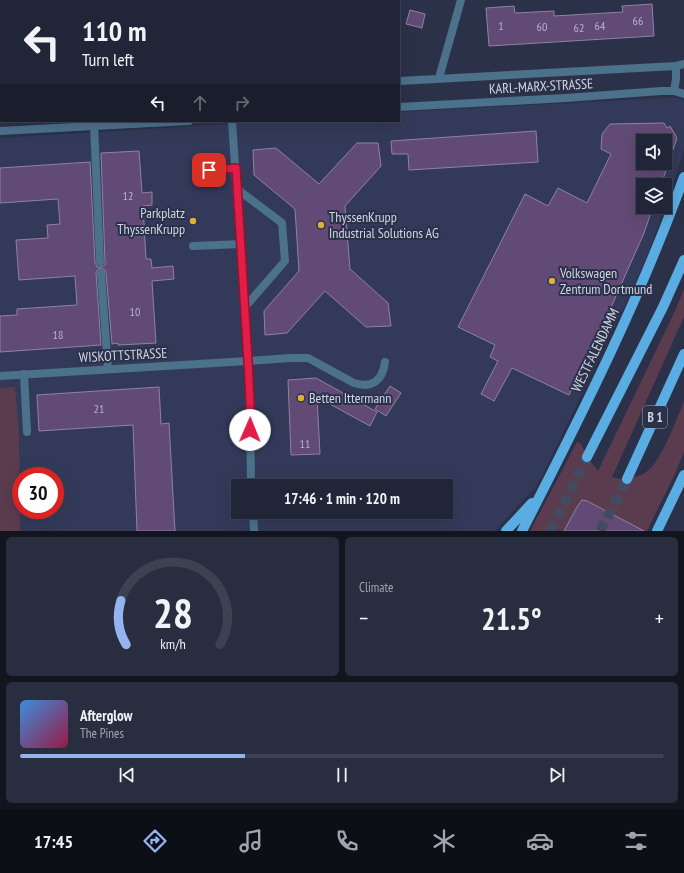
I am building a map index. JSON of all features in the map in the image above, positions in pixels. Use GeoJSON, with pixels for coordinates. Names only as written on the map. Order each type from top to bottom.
{"type":"FeatureCollection","features":[{"type":"Feature","properties":{"kind":"main road","name":"WESTFALENDAMM"},"geometry":{"type":"LineString","coordinates":[[522,531],[639,290],[668,222],[684,177]]}},
{"type":"Feature","properties":{"kind":"main road"},"geometry":{"type":"LineString","coordinates":[[587,457],[663,307],[684,260]]}},
{"type":"Feature","properties":{"kind":"main road","name":"B 1"},"geometry":{"type":"LineString","coordinates":[[627,479],[684,354]]}},
{"type":"Feature","properties":{"kind":"main road"},"geometry":{"type":"LineString","coordinates":[[657,531],[684,474]]}},
{"type":"Feature","properties":{"kind":"main road"},"geometry":{"type":"LineString","coordinates":[[506,531],[543,489]]}},
{"type":"Feature","properties":{"kind":"street"},"geometry":{"type":"LineString","coordinates":[[439,78],[461,0]]}},
{"type":"Feature","properties":{"kind":"street"},"geometry":{"type":"LineString","coordinates":[[674,91],[680,65]]}},
{"type":"Feature","properties":{"kind":"street","name":"KARL-MARX-STRASSE"},"geometry":{"type":"LineString","coordinates":[[400,81],[680,65]]}},
{"type":"Feature","properties":{"kind":"street","name":"KARL-MARX-STRASSE"},"geometry":{"type":"LineString","coordinates":[[400,107],[674,91],[684,94]]}},
{"type":"Feature","properties":{"kind":"street"},"geometry":{"type":"LineString","coordinates":[[0,130],[165,122]]}},
{"type":"Feature","properties":{"kind":"street"},"geometry":{"type":"LineString","coordinates":[[232,122],[248,361],[251,479]]}},
{"type":"Feature","properties":{"kind":"street"},"geometry":{"type":"LineString","coordinates":[[94,125],[100,262]]}},
{"type":"Feature","properties":{"kind":"street"},"geometry":{"type":"LineString","coordinates":[[209,170],[236,168]]}},
{"type":"Feature","properties":{"kind":"street"},"geometry":{"type":"LineString","coordinates":[[237,189],[282,223],[285,262],[245,307]]}},
{"type":"Feature","properties":{"kind":"street"},"geometry":{"type":"LineString","coordinates":[[193,246],[241,244]]}},
{"type":"Feature","properties":{"kind":"street"},"geometry":{"type":"LineString","coordinates":[[101,273],[108,369]]}},
{"type":"Feature","properties":{"kind":"street","name":"WISKOTTSTRASSE"},"geometry":{"type":"LineString","coordinates":[[0,376],[308,358],[360,385],[372,383],[378,380],[382,374],[385,362]]}},
{"type":"Feature","properties":{"kind":"street"},"geometry":{"type":"LineString","coordinates":[[24,374],[27,432]]}},
{"type":"Feature","properties":{"kind":"street"},"geometry":{"type":"LineString","coordinates":[[253,519],[254,531]]}},
{"type":"Feature","properties":{"kind":"shaded area"},"geometry":{"type":"Polygon","coordinates":[[[664,98],[676,98],[684,101],[684,150],[672,187],[672,178],[636,178],[636,214],[662,214],[645,261],[538,484],[495,531],[0,531],[0,138],[259,122],[400,122],[400,112],[664,98]]]}},
{"type":"Feature","properties":{"kind":"shaded area"},"geometry":{"type":"Polygon","coordinates":[[[684,289],[684,317],[612,477],[627,479],[637,477],[650,469],[660,456],[684,402],[684,452],[647,531],[530,531],[577,442],[581,444],[587,457],[598,471],[674,313],[684,289]]]}},
{"type":"Feature","properties":{"kind":"shaded area"},"geometry":{"type":"Polygon","coordinates":[[[15,387],[19,433],[19,467],[12,467],[12,519],[20,519],[20,531],[0,531],[0,388],[15,387]]]}},
{"type":"Feature","properties":{"kind":"building"},"geometry":{"type":"Polygon","coordinates":[[[652,4],[654,36],[489,46],[486,8],[514,6],[515,13],[554,11],[554,16],[623,12],[622,6],[652,4]]]}},
{"type":"Feature","properties":{"kind":"building"},"geometry":{"type":"Polygon","coordinates":[[[410,10],[425,14],[422,28],[406,24],[410,10]]]}},
{"type":"Feature","properties":{"kind":"building","name":"Volkswagen Zentrum Dortmund"},"geometry":{"type":"Polygon","coordinates":[[[664,123],[667,128],[670,126],[677,138],[672,153],[672,134],[636,134],[636,170],[666,170],[663,178],[636,178],[636,214],[651,214],[644,233],[601,330],[569,395],[512,368],[494,401],[481,394],[498,361],[490,357],[495,345],[458,327],[525,194],[548,206],[558,188],[587,203],[611,154],[601,149],[602,134],[610,124],[664,123]]]}},
{"type":"Feature","properties":{"kind":"building"},"geometry":{"type":"Polygon","coordinates":[[[536,131],[538,162],[409,170],[408,154],[392,154],[391,141],[536,131]]]}},
{"type":"Feature","properties":{"kind":"building","name":"ThyssenKrupp Industrial Solutions AG"},"geometry":{"type":"Polygon","coordinates":[[[357,143],[378,143],[381,166],[345,206],[350,269],[388,303],[391,326],[366,327],[325,291],[287,333],[265,335],[264,311],[299,271],[295,209],[254,175],[253,150],[276,148],[319,184],[357,143]]]}},
{"type":"Feature","properties":{"kind":"building"},"geometry":{"type":"Polygon","coordinates":[[[139,151],[142,193],[152,192],[152,205],[143,206],[146,259],[151,259],[152,268],[173,266],[174,279],[152,281],[156,343],[112,344],[106,273],[105,270],[101,268],[98,269],[96,273],[101,345],[0,352],[0,316],[17,315],[17,309],[77,305],[75,276],[19,280],[16,240],[48,238],[47,225],[60,224],[58,199],[0,203],[0,168],[90,162],[95,262],[97,267],[101,267],[105,265],[105,262],[101,153],[139,151]]]}},
{"type":"Feature","properties":{"kind":"building"},"geometry":{"type":"Polygon","coordinates":[[[316,378],[377,412],[370,426],[317,397],[320,454],[291,455],[288,380],[316,378]]]}},
{"type":"Feature","properties":{"kind":"building"},"geometry":{"type":"Polygon","coordinates":[[[390,386],[401,393],[386,416],[375,409],[390,386]]]}},
{"type":"Feature","properties":{"kind":"building"},"geometry":{"type":"Polygon","coordinates":[[[159,387],[161,424],[169,423],[175,531],[137,531],[133,425],[39,431],[37,395],[159,387]]]}},
{"type":"Feature","properties":{"kind":"building"},"geometry":{"type":"Polygon","coordinates":[[[582,500],[587,501],[644,531],[564,531],[582,500]]]}},
{"type":"Feature","properties":{"kind":"tunnel"},"geometry":{"type":"LineString","coordinates":[[550,531],[587,457]]}},
{"type":"Feature","properties":{"kind":"tunnel"},"geometry":{"type":"LineString","coordinates":[[600,531],[627,479]]}},
{"type":"Feature","properties":{"kind":"place","name":"Parkplatz ThyssenKrupp"},"geometry":{"type":"Point","coordinates":[193,221]}},
{"type":"Feature","properties":{"kind":"place","name":"ThyssenKrupp Industrial Solutions AG"},"geometry":{"type":"Point","coordinates":[321,225]}},
{"type":"Feature","properties":{"kind":"place","name":"Volkswagen Zentrum Dortmund"},"geometry":{"type":"Point","coordinates":[552,281]}},
{"type":"Feature","properties":{"kind":"place","name":"Betten Ittermann"},"geometry":{"type":"Point","coordinates":[301,398]}},
{"type":"Feature","properties":{"kind":"route"},"geometry":{"type":"LineString","coordinates":[[209,170],[236,168],[248,361],[250,430]]}}]}
